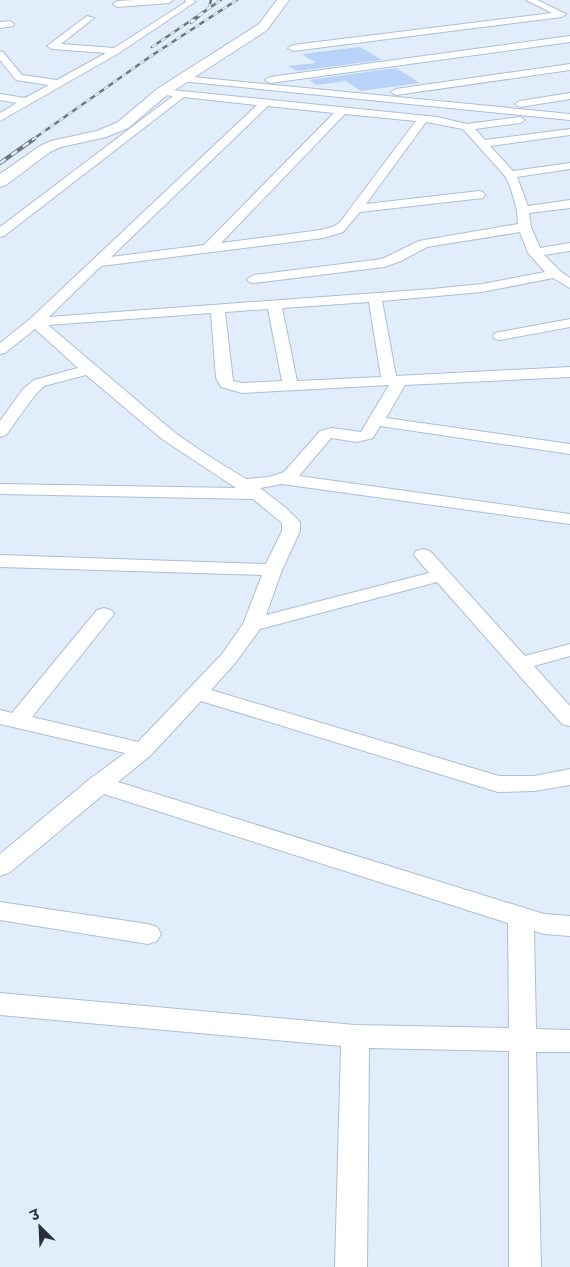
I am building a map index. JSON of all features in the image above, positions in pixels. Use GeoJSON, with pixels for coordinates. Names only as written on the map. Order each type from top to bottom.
{"type":"FeatureCollection","features":[{"type":"Feature","properties":{"kind":"street"},"geometry":{"type":"LineString","coordinates":[[117,4],[169,0]]}},
{"type":"Feature","properties":{"kind":"street"},"geometry":{"type":"LineString","coordinates":[[0,118],[27,100],[116,52],[191,2],[189,0]]}},
{"type":"Feature","properties":{"kind":"street"},"geometry":{"type":"LineString","coordinates":[[0,182],[45,149],[56,144],[101,134],[119,127],[162,92],[263,27],[283,0]]}},
{"type":"Feature","properties":{"kind":"street"},"geometry":{"type":"LineString","coordinates":[[530,0],[566,15]]}},
{"type":"Feature","properties":{"kind":"street"},"geometry":{"type":"LineString","coordinates":[[294,48],[566,15]]}},
{"type":"Feature","properties":{"kind":"street"},"geometry":{"type":"LineString","coordinates":[[90,18],[52,46],[116,52]]}},
{"type":"Feature","properties":{"kind":"street"},"geometry":{"type":"LineString","coordinates":[[0,25],[10,24]]}},
{"type":"Feature","properties":{"kind":"street"},"geometry":{"type":"LineString","coordinates":[[237,84],[570,39]]}},
{"type":"Feature","properties":{"kind":"street"},"geometry":{"type":"LineString","coordinates":[[0,54],[19,78],[59,83]]}},
{"type":"Feature","properties":{"kind":"street"},"geometry":{"type":"LineString","coordinates":[[367,97],[570,66]]}},
{"type":"Feature","properties":{"kind":"street"},"geometry":{"type":"LineString","coordinates":[[182,79],[570,117]]}},
{"type":"Feature","properties":{"kind":"street"},"geometry":{"type":"LineString","coordinates":[[162,92],[446,121],[467,127],[558,115]]}},
{"type":"Feature","properties":{"kind":"street"},"geometry":{"type":"LineString","coordinates":[[0,233],[182,94]]}},
{"type":"Feature","properties":{"kind":"street"},"geometry":{"type":"LineString","coordinates":[[489,109],[570,96]]}},
{"type":"Feature","properties":{"kind":"street"},"geometry":{"type":"LineString","coordinates":[[0,97],[27,100]]}},
{"type":"Feature","properties":{"kind":"street"},"geometry":{"type":"LineString","coordinates":[[0,350],[35,322],[265,103]]}},
{"type":"Feature","properties":{"kind":"street"},"geometry":{"type":"LineString","coordinates":[[210,248],[342,111]]}},
{"type":"Feature","properties":{"kind":"street"},"geometry":{"type":"LineString","coordinates":[[95,263],[332,232],[344,225],[357,209],[423,119]]}},
{"type":"Feature","properties":{"kind":"street"},"geometry":{"type":"LineString","coordinates":[[467,127],[510,175],[516,186],[523,210],[525,227],[535,253],[555,274],[570,284]]}},
{"type":"Feature","properties":{"kind":"street"},"geometry":{"type":"LineString","coordinates":[[483,144],[570,132]]}},
{"type":"Feature","properties":{"kind":"street"},"geometry":{"type":"LineString","coordinates":[[510,175],[570,166]]}},
{"type":"Feature","properties":{"kind":"street"},"geometry":{"type":"LineString","coordinates":[[357,209],[479,195]]}},
{"type":"Feature","properties":{"kind":"street"},"geometry":{"type":"LineString","coordinates":[[523,210],[570,204]]}},
{"type":"Feature","properties":{"kind":"street"},"geometry":{"type":"LineString","coordinates":[[254,279],[384,263],[404,256],[416,246],[525,227]]}},
{"type":"Feature","properties":{"kind":"street"},"geometry":{"type":"LineString","coordinates":[[535,253],[570,247]]}},
{"type":"Feature","properties":{"kind":"street"},"geometry":{"type":"LineString","coordinates":[[35,322],[375,298],[482,288],[555,274]]}},
{"type":"Feature","properties":{"kind":"street"},"geometry":{"type":"LineString","coordinates":[[0,489],[249,490],[283,479],[295,472],[326,434],[333,432],[355,438],[363,437],[370,432],[376,421],[395,380],[375,298]]}},
{"type":"Feature","properties":{"kind":"street"},"geometry":{"type":"LineString","coordinates":[[274,304],[290,385]]}},
{"type":"Feature","properties":{"kind":"street"},"geometry":{"type":"LineString","coordinates":[[218,308],[226,384],[242,388],[570,372]]}},
{"type":"Feature","properties":{"kind":"street"},"geometry":{"type":"LineString","coordinates":[[1,864],[143,750],[230,658],[253,625],[273,570],[291,531],[291,522],[249,490],[215,469],[164,432],[35,322]]}},
{"type":"Feature","properties":{"kind":"street"},"geometry":{"type":"LineString","coordinates":[[500,336],[570,323]]}},
{"type":"Feature","properties":{"kind":"street"},"geometry":{"type":"LineString","coordinates":[[0,432],[29,392],[39,383],[90,369]]}},
{"type":"Feature","properties":{"kind":"street"},"geometry":{"type":"LineString","coordinates":[[376,421],[570,449]]}},
{"type":"Feature","properties":{"kind":"street"},"geometry":{"type":"LineString","coordinates":[[283,479],[570,519]]}},
{"type":"Feature","properties":{"kind":"street"},"geometry":{"type":"LineString","coordinates":[[423,555],[522,663],[570,719]]}},
{"type":"Feature","properties":{"kind":"street"},"geometry":{"type":"LineString","coordinates":[[0,561],[273,570]]}},
{"type":"Feature","properties":{"kind":"street"},"geometry":{"type":"LineString","coordinates":[[253,625],[442,575]]}},
{"type":"Feature","properties":{"kind":"street"},"geometry":{"type":"LineString","coordinates":[[104,614],[8,719],[143,750]]}},
{"type":"Feature","properties":{"kind":"street"},"geometry":{"type":"LineString","coordinates":[[522,663],[570,650]]}},
{"type":"Feature","properties":{"kind":"street"},"geometry":{"type":"LineString","coordinates":[[197,693],[498,784],[521,786],[542,784],[570,777]]}},
{"type":"Feature","properties":{"kind":"street"},"geometry":{"type":"LineString","coordinates":[[99,784],[544,924],[570,926]]}},
{"type":"Feature","properties":{"kind":"street"},"geometry":{"type":"LineString","coordinates":[[0,911],[148,934]]}},
{"type":"Feature","properties":{"kind":"street"},"geometry":{"type":"LineString","coordinates":[[521,917],[525,1267]]}},
{"type":"Feature","properties":{"kind":"street"},"geometry":{"type":"LineString","coordinates":[[0,1004],[354,1036],[570,1041]]}},
{"type":"Feature","properties":{"kind":"street"},"geometry":{"type":"LineString","coordinates":[[351,1267],[354,1036]]}},
{"type":"Feature","properties":{"kind":"building"},"geometry":{"type":"Polygon","coordinates":[[[360,47],[382,60],[297,71],[288,66],[316,63],[302,54],[360,47]]]}},
{"type":"Feature","properties":{"kind":"building"},"geometry":{"type":"Polygon","coordinates":[[[396,68],[420,83],[361,91],[346,81],[317,85],[309,80],[396,68]]]}},
{"type":"Feature","properties":{"kind":"railway"},"geometry":{"type":"LineString","coordinates":[[208,9],[211,0]]}},
{"type":"Feature","properties":{"kind":"railway"},"geometry":{"type":"LineString","coordinates":[[208,9],[221,0]]}},
{"type":"Feature","properties":{"kind":"railway"},"geometry":{"type":"LineString","coordinates":[[32,140],[151,56],[237,0]]}},
{"type":"Feature","properties":{"kind":"railway"},"geometry":{"type":"LineString","coordinates":[[152,47],[208,9]]}},
{"type":"Feature","properties":{"kind":"railway"},"geometry":{"type":"LineString","coordinates":[[191,23],[208,9]]}},
{"type":"Feature","properties":{"kind":"railway"},"geometry":{"type":"LineString","coordinates":[[0,163],[34,139]]}}]}
